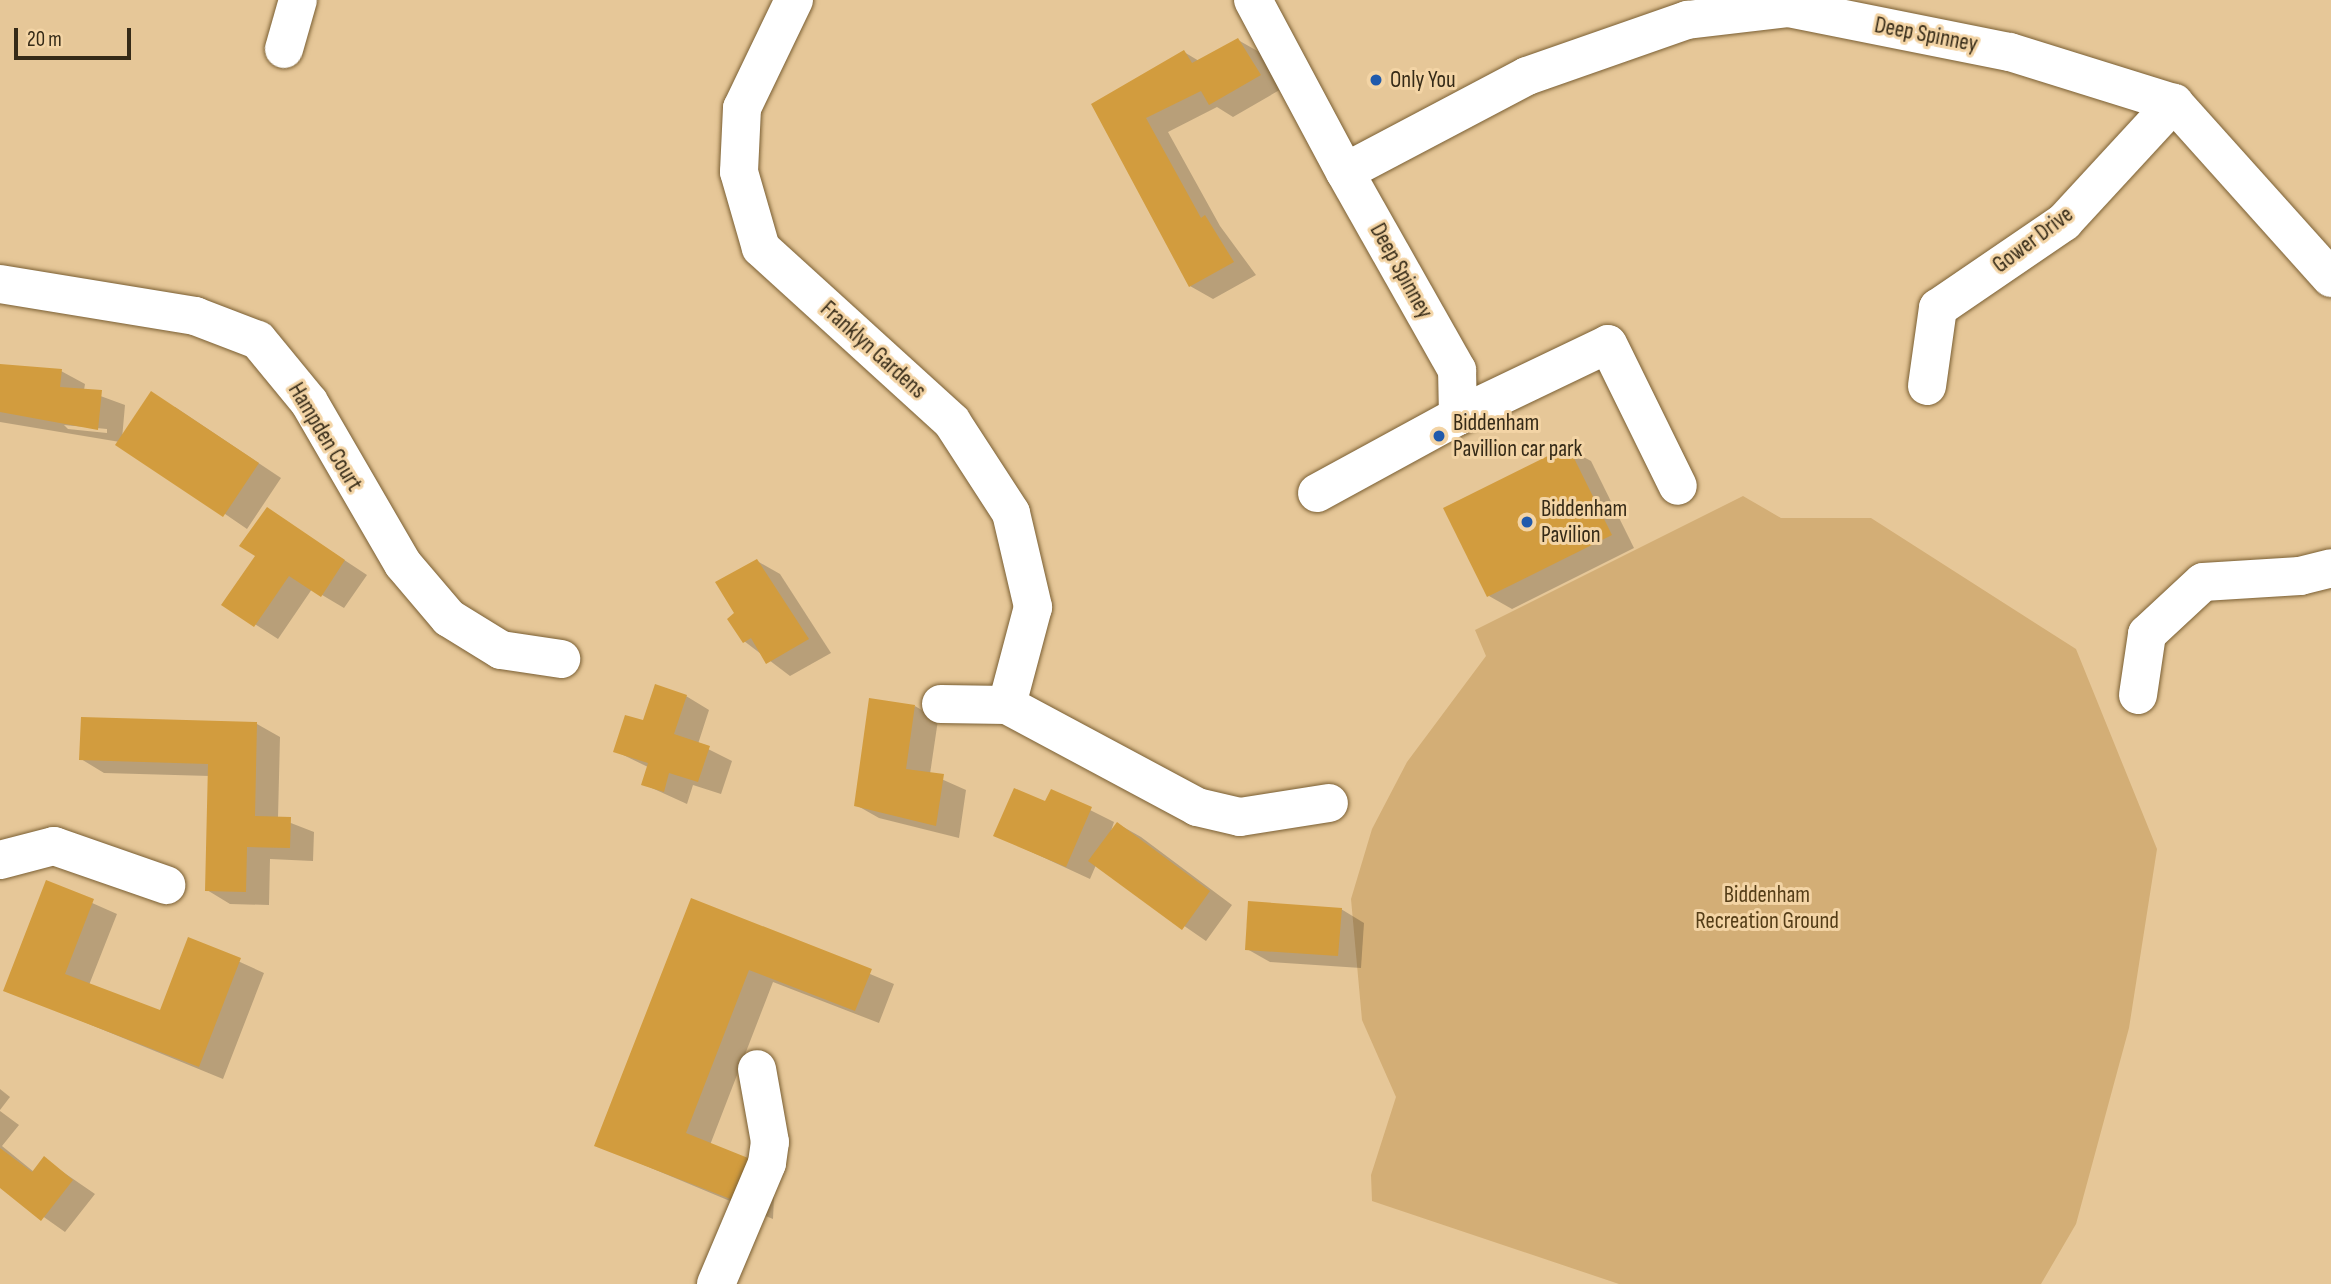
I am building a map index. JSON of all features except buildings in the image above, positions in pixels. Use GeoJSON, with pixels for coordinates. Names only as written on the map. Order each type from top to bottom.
{"type":"FeatureCollection","features":[{"type":"Feature","properties":{"kind":"street"},"geometry":{"type":"LineString","coordinates":[[284,49],[298,0]]}},
{"type":"Feature","properties":{"kind":"street","name":"Franklyn Gardens"},"geometry":{"type":"LineString","coordinates":[[793,0],[742,108],[739,172],[761,248],[952,422],[1010,513],[1033,607],[1007,705]]}},
{"type":"Feature","properties":{"kind":"street","name":"Deep Spinney"},"geometry":{"type":"LineString","coordinates":[[1253,0],[1345,172],[1457,370],[1458,416]]}},
{"type":"Feature","properties":{"kind":"street","name":"Deep Spinney"},"geometry":{"type":"LineString","coordinates":[[1345,172],[1527,76],[1687,20],[1790,4],[2010,52],[2174,103]]}},
{"type":"Feature","properties":{"kind":"street"},"geometry":{"type":"LineString","coordinates":[[2174,103],[2331,278]]}},
{"type":"Feature","properties":{"kind":"street","name":"Gower Drive"},"geometry":{"type":"LineString","coordinates":[[1927,386],[1938,308],[2064,222],[2174,103]]}},
{"type":"Feature","properties":{"kind":"street","name":"Hampden Court"},"geometry":{"type":"LineString","coordinates":[[0,284],[195,316],[258,340],[309,402],[403,564],[449,618],[501,650],[561,659]]}},
{"type":"Feature","properties":{"kind":"street"},"geometry":{"type":"LineString","coordinates":[[1317,493],[1458,416],[1608,344],[1678,485]]}},
{"type":"Feature","properties":{"kind":"street"},"geometry":{"type":"LineString","coordinates":[[2138,695],[2147,634],[2203,582],[2300,576],[2331,568]]}},
{"type":"Feature","properties":{"kind":"street"},"geometry":{"type":"LineString","coordinates":[[941,704],[1007,705],[1197,807],[1240,817],[1329,803]]}},
{"type":"Feature","properties":{"kind":"street"},"geometry":{"type":"LineString","coordinates":[[0,860],[54,846],[166,885]]}},
{"type":"Feature","properties":{"kind":"street"},"geometry":{"type":"LineString","coordinates":[[716,1284],[766,1163],[770,1142],[757,1069]]}},
{"type":"Feature","properties":{"kind":"green space","name":"Biddenham Recreation Ground"},"geometry":{"type":"Polygon","coordinates":[[[1743,496],[1781,518],[1871,518],[2076,649],[2157,849],[2129,1028],[2076,1224],[2041,1284],[1619,1284],[1372,1201],[1371,1175],[1396,1097],[1362,1020],[1351,899],[1372,829],[1407,762],[1486,656],[1475,630],[1743,496]]]}},
{"type":"Feature","properties":{"kind":"place","name":"Only You"},"geometry":{"type":"Point","coordinates":[1376,80]}},
{"type":"Feature","properties":{"kind":"place","name":"Biddenham Pavillion car park"},"geometry":{"type":"Point","coordinates":[1439,436]}},
{"type":"Feature","properties":{"kind":"place","name":"Biddenham Pavilion"},"geometry":{"type":"Point","coordinates":[1527,522]}}]}
